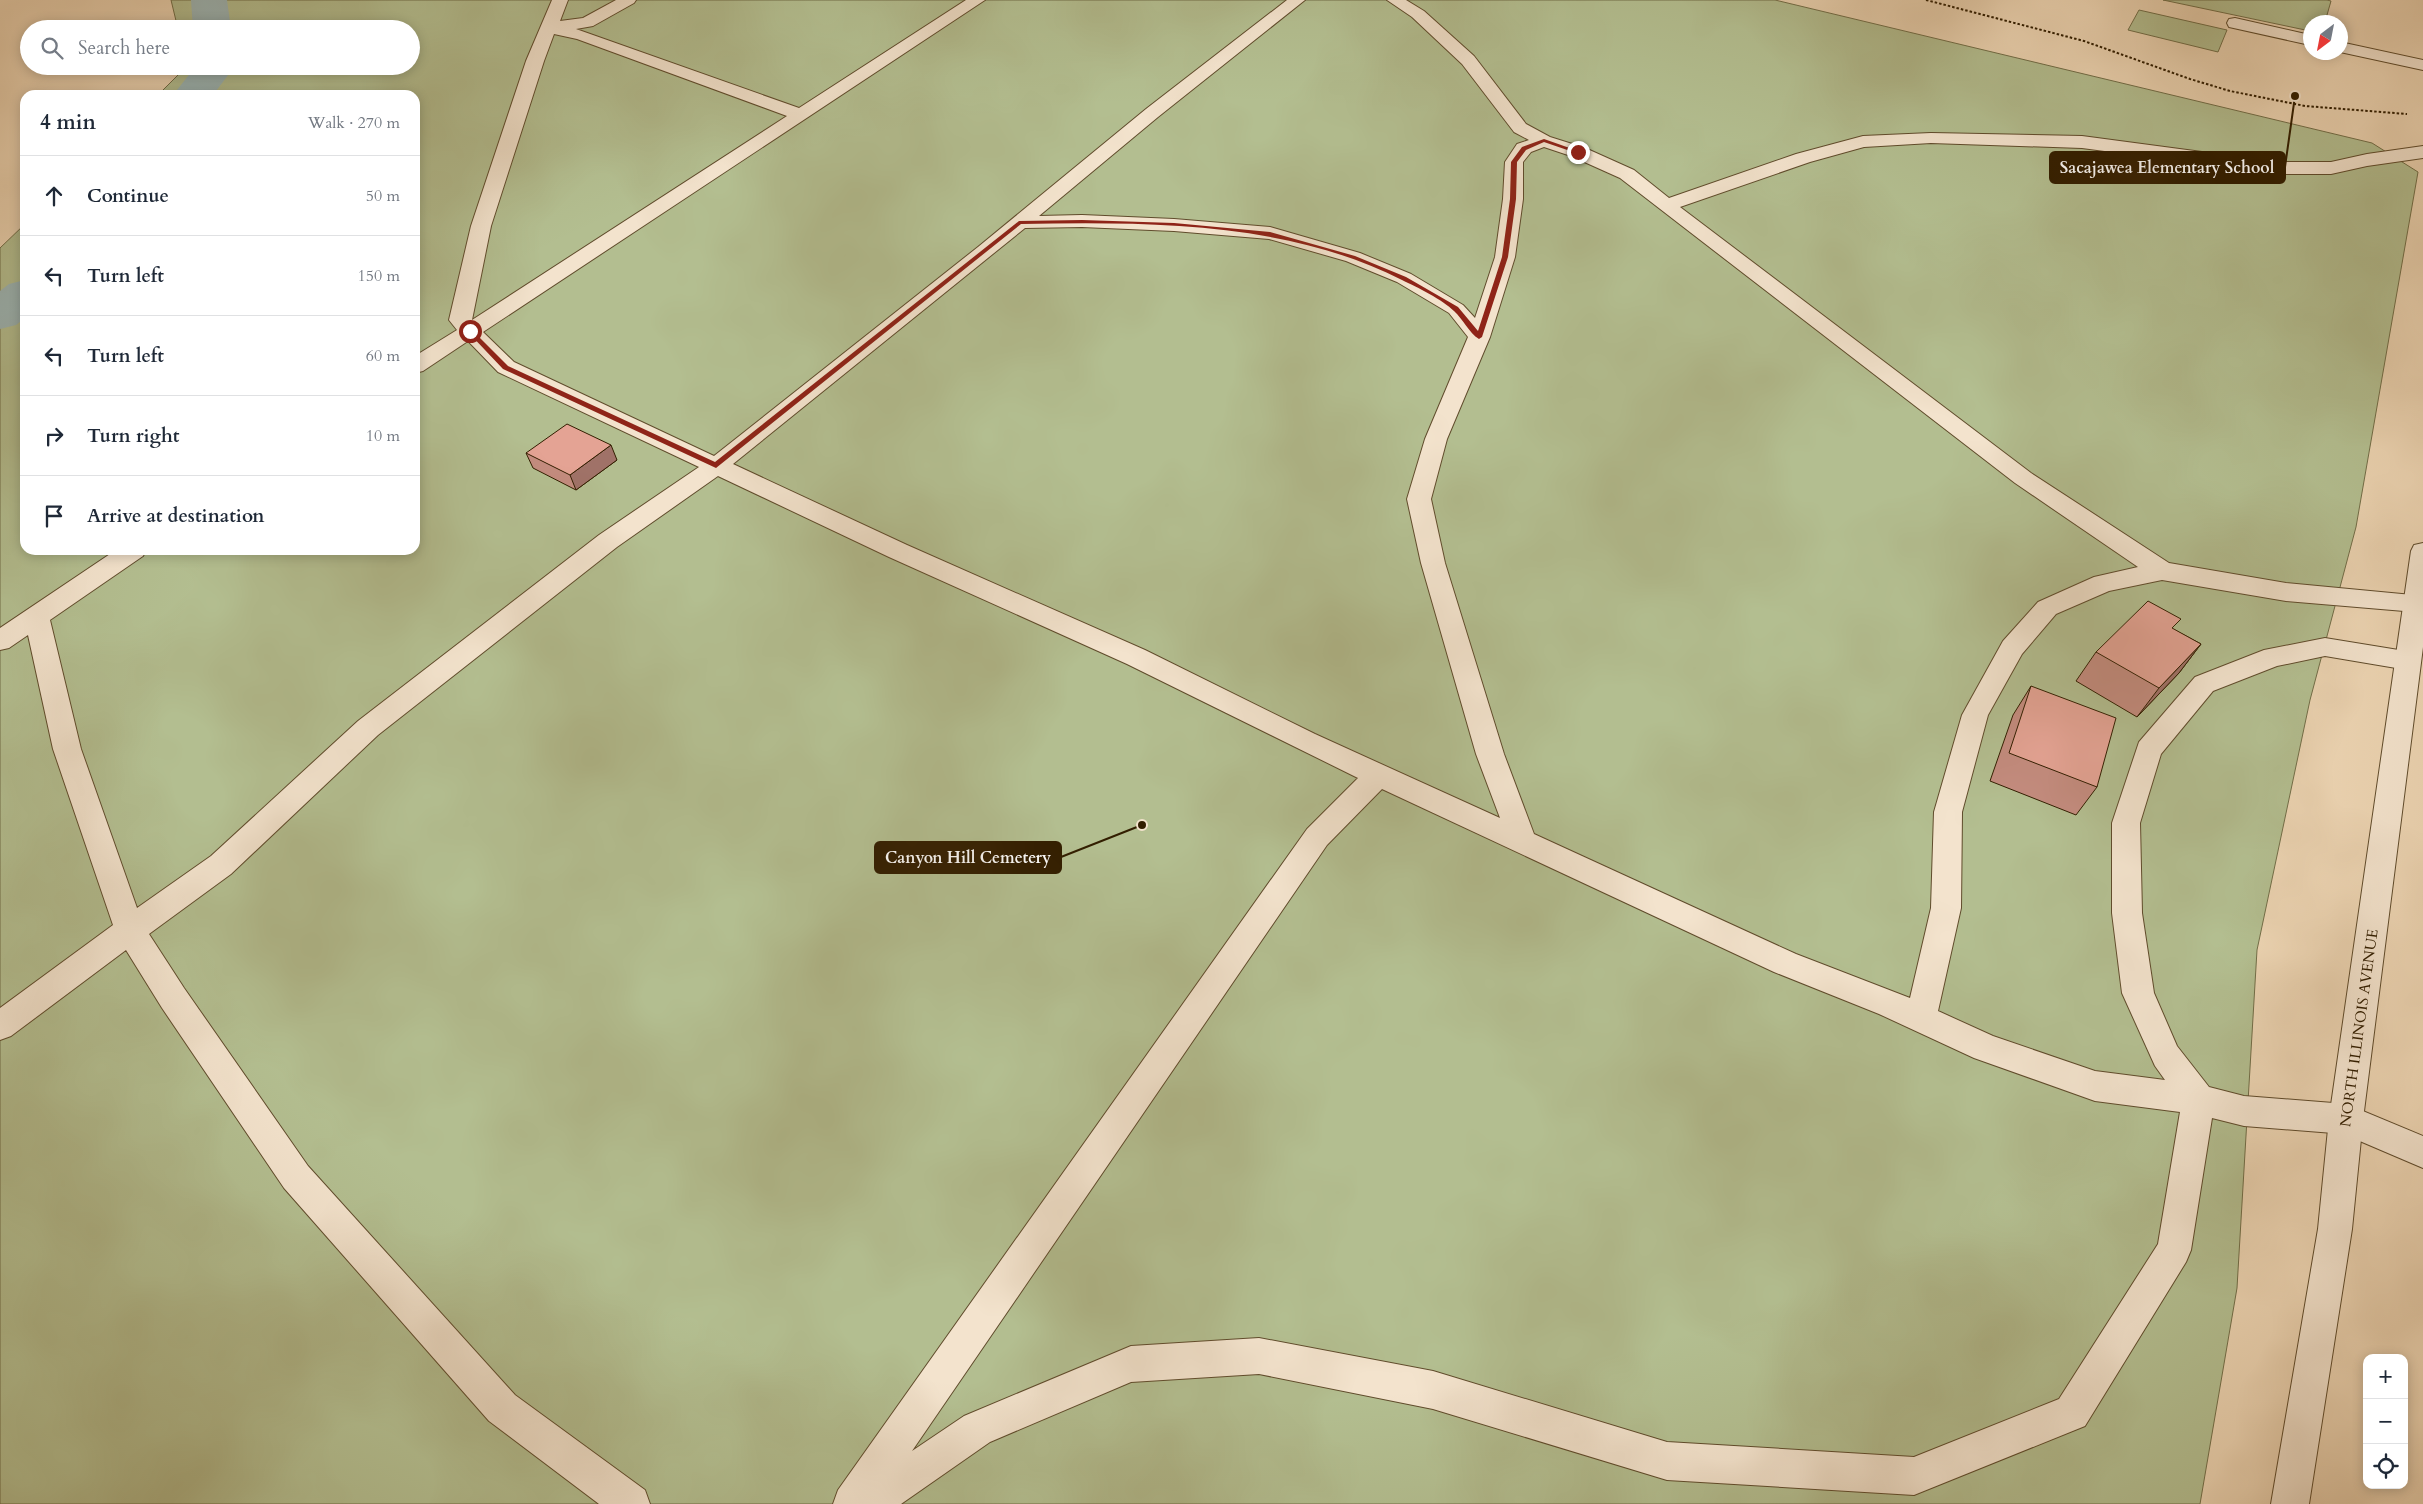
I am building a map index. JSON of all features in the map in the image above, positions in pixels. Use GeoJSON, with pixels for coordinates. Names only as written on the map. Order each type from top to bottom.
{"type":"FeatureCollection","features":[{"type":"Feature","properties":{"kind":"street"},"geometry":{"type":"LineString","coordinates":[[560,0],[535,61],[481,226],[460,320],[506,367],[906,554],[1136,657],[1305,741],[1785,963],[1890,1004],[1985,1048],[2095,1086],[2200,1099],[2244,1110],[2346,1119],[2423,1152]]}},
{"type":"Feature","properties":{"kind":"street"},"geometry":{"type":"LineString","coordinates":[[549,28],[587,22],[628,0]]}},
{"type":"Feature","properties":{"kind":"street"},"geometry":{"type":"LineString","coordinates":[[420,363],[977,0]]}},
{"type":"Feature","properties":{"kind":"street"},"geometry":{"type":"LineString","coordinates":[[0,1026],[221,865],[368,728],[608,541],[716,466],[1152,113],[1297,0]]}},
{"type":"Feature","properties":{"kind":"street"},"geometry":{"type":"LineString","coordinates":[[1395,0],[1418,14],[1468,60],[1520,128],[1544,140],[1578,152],[1627,174],[2023,478],[2162,571]]}},
{"type":"Feature","properties":{"kind":"street"},"geometry":{"type":"LineString","coordinates":[[2235,23],[2303,38]]}},
{"type":"Feature","properties":{"kind":"street"},"geometry":{"type":"LineString","coordinates":[[549,28],[582,35],[800,115]]}},
{"type":"Feature","properties":{"kind":"street"},"geometry":{"type":"LineString","coordinates":[[2348,49],[2423,65]]}},
{"type":"Feature","properties":{"kind":"street"},"geometry":{"type":"LineString","coordinates":[[1666,205],[1698,196],[1802,158],[1863,142],[1931,138],[2082,142],[2277,168],[2331,168],[2375,158],[2423,152]]}},
{"type":"Feature","properties":{"kind":"street"},"geometry":{"type":"LineString","coordinates":[[1524,842],[1490,754],[1433,563],[1419,499],[1436,439],[1479,337],[1505,257],[1513,199],[1514,162],[1524,148],[1544,140]]}},
{"type":"Feature","properties":{"kind":"street"},"geometry":{"type":"LineString","coordinates":[[1019,222],[1082,221],[1174,225],[1270,234],[1353,257],[1404,278],[1456,309],[1479,337]]}},
{"type":"Feature","properties":{"kind":"street","name":"NORTH ILLINOIS AVENUE"},"geometry":{"type":"LineString","coordinates":[[2290,1504],[2334,1237],[2346,1119],[2423,551]]}},
{"type":"Feature","properties":{"kind":"street"},"geometry":{"type":"LineString","coordinates":[[0,641],[127,555]]}},
{"type":"Feature","properties":{"kind":"street"},"geometry":{"type":"LineString","coordinates":[[1921,1018],[1946,908],[1948,812],[1975,715],[2012,648],[2047,608],[2103,583],[2162,571],[2286,592],[2416,603]]}},
{"type":"Feature","properties":{"kind":"street"},"geometry":{"type":"LineString","coordinates":[[36,616],[68,749],[130,930],[173,998],[296,1177],[502,1408],[632,1504]]}},
{"type":"Feature","properties":{"kind":"street"},"geometry":{"type":"LineString","coordinates":[[867,1504],[977,1429],[1131,1364],[1259,1356],[1432,1390],[1667,1460],[1914,1476],[2072,1412],[2174,1250],[2200,1099],[2166,1056],[2138,993],[2127,914],[2126,823],[2149,750],[2204,684],[2273,656],[2325,648],[2408,660]]}},
{"type":"Feature","properties":{"kind":"street"},"geometry":{"type":"LineString","coordinates":[[852,1504],[1317,837],[1379,775]]}},
{"type":"Feature","properties":{"kind":"path"},"geometry":{"type":"LineString","coordinates":[[1926,0],[2048,30],[2206,84],[2235,91],[2310,107],[2354,112],[2409,114]]}},
{"type":"Feature","properties":{"kind":"green space"},"geometry":{"type":"Polygon","coordinates":[[[171,0],[1775,0],[2372,143],[2418,172],[2356,527],[2310,700],[2257,950],[2237,1288],[2200,1504],[0,1504],[0,248],[20,229],[20,555],[420,555],[420,90],[163,90],[178,75],[420,75],[420,20],[176,20],[171,0]]]}},
{"type":"Feature","properties":{"kind":"green space"},"geometry":{"type":"Polygon","coordinates":[[[2163,0],[2331,1],[2327,15],[2303,15],[2303,30],[2163,0]]]}},
{"type":"Feature","properties":{"kind":"green space"},"geometry":{"type":"Polygon","coordinates":[[[2139,10],[2227,30],[2218,52],[2128,30],[2139,10]]]}},
{"type":"Feature","properties":{"kind":"building"},"geometry":{"type":"Polygon","coordinates":[[[567,424],[611,445],[570,475],[526,453],[567,424]]]}},
{"type":"Feature","properties":{"kind":"building"},"geometry":{"type":"Polygon","coordinates":[[[2148,601],[2181,619],[2172,628],[2201,644],[2159,688],[2096,652],[2148,601]]]}},
{"type":"Feature","properties":{"kind":"building"},"geometry":{"type":"Polygon","coordinates":[[[2031,686],[2116,718],[2097,787],[2009,753],[2031,686]]]}},
{"type":"Feature","properties":{"kind":"waterway"},"geometry":{"type":"LineString","coordinates":[[209,0],[211,20]]}},
{"type":"Feature","properties":{"kind":"waterway"},"geometry":{"type":"LineString","coordinates":[[197,90],[209,75]]}},
{"type":"Feature","properties":{"kind":"waterway"},"geometry":{"type":"LineString","coordinates":[[0,315],[20,298]]}},
{"type":"Feature","properties":{"kind":"place","name":"Sacajawea Elementary School"},"geometry":{"type":"Point","coordinates":[2295,96]}},
{"type":"Feature","properties":{"kind":"place","name":"Canyon Hill Cemetery"},"geometry":{"type":"Point","coordinates":[1142,825]}},
{"type":"Feature","properties":{"kind":"route"},"geometry":{"type":"LineString","coordinates":[[470,331],[506,367],[716,466],[1019,222],[1082,221],[1174,225],[1270,234],[1353,257],[1404,278],[1456,309],[1479,337],[1505,257],[1513,199],[1514,162],[1524,148],[1544,140],[1578,152]]}}]}
